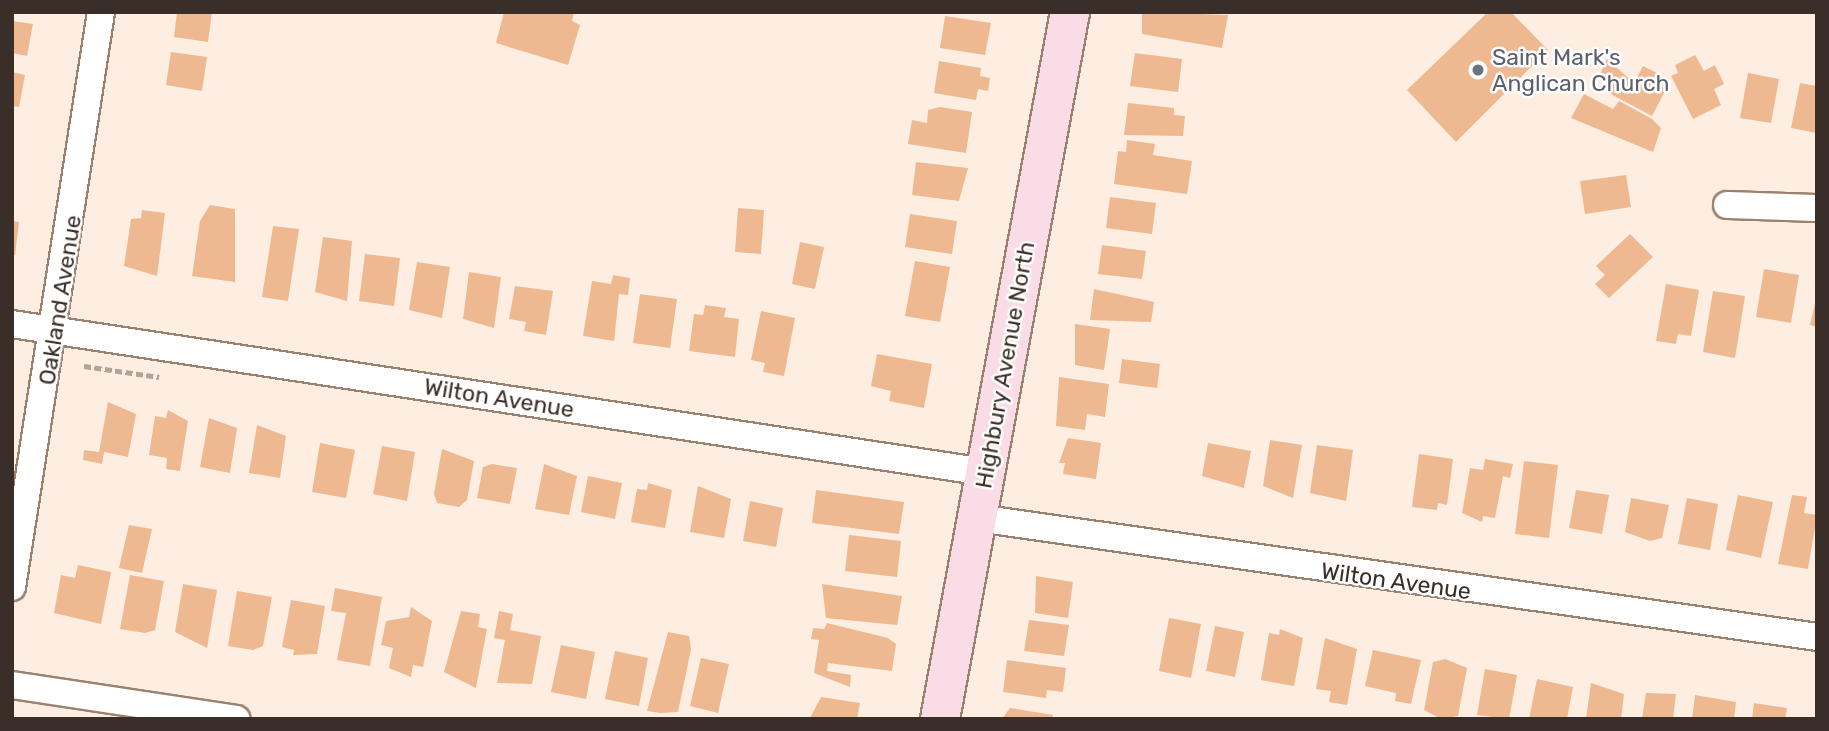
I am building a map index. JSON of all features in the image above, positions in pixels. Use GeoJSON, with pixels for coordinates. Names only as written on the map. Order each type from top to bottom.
{"type":"FeatureCollection","features":[{"type":"Feature","properties":{"kind":"main road","name":"Highbury Avenue North"},"geometry":{"type":"LineString","coordinates":[[940,719],[1070,12]]}},
{"type":"Feature","properties":{"kind":"street","name":"Oakland Avenue"},"geometry":{"type":"LineString","coordinates":[[12,587],[57,331],[101,12]]}},
{"type":"Feature","properties":{"kind":"street"},"geometry":{"type":"LineString","coordinates":[[1727,205],[1817,208]]}},
{"type":"Feature","properties":{"kind":"street","name":"Wilton Avenue"},"geometry":{"type":"LineString","coordinates":[[12,324],[985,472]]}},
{"type":"Feature","properties":{"kind":"street","name":"Wilton Avenue"},"geometry":{"type":"LineString","coordinates":[[977,517],[1817,637]]}},
{"type":"Feature","properties":{"kind":"street"},"geometry":{"type":"LineString","coordinates":[[12,685],[236,719]]}},
{"type":"Feature","properties":{"kind":"building"},"geometry":{"type":"Polygon","coordinates":[[[177,12],[212,12],[208,42],[174,37],[177,12]]]}},
{"type":"Feature","properties":{"kind":"building"},"geometry":{"type":"Polygon","coordinates":[[[504,12],[574,12],[572,21],[580,25],[568,65],[496,43],[504,12]]]}},
{"type":"Feature","properties":{"kind":"building"},"geometry":{"type":"Polygon","coordinates":[[[1142,12],[1228,15],[1222,48],[1142,34],[1142,12]]]}},
{"type":"Feature","properties":{"kind":"building","name":"Saint Mark's Anglican Church"},"geometry":{"type":"Polygon","coordinates":[[[1488,12],[1511,12],[1548,50],[1456,142],[1407,90],[1488,12]]]}},
{"type":"Feature","properties":{"kind":"building"},"geometry":{"type":"Polygon","coordinates":[[[945,16],[991,23],[985,55],[940,48],[945,16]]]}},
{"type":"Feature","properties":{"kind":"building"},"geometry":{"type":"Polygon","coordinates":[[[12,21],[33,24],[27,56],[12,53],[12,21]]]}},
{"type":"Feature","properties":{"kind":"building"},"geometry":{"type":"Polygon","coordinates":[[[171,52],[207,57],[202,91],[166,85],[171,52]]]}},
{"type":"Feature","properties":{"kind":"building"},"geometry":{"type":"Polygon","coordinates":[[[1135,53],[1182,59],[1178,92],[1130,86],[1135,53]]]}},
{"type":"Feature","properties":{"kind":"building"},"geometry":{"type":"Polygon","coordinates":[[[1695,55],[1704,71],[1715,65],[1724,84],[1714,89],[1721,105],[1693,119],[1671,76],[1678,73],[1675,65],[1695,55]]]}},
{"type":"Feature","properties":{"kind":"building"},"geometry":{"type":"Polygon","coordinates":[[[1607,59],[1634,83],[1643,66],[1657,73],[1652,82],[1666,89],[1652,116],[1607,92],[1612,83],[1599,76],[1607,59]]]}},
{"type":"Feature","properties":{"kind":"building"},"geometry":{"type":"Polygon","coordinates":[[[939,61],[981,68],[980,76],[990,78],[988,91],[978,89],[976,100],[934,93],[939,61]]]}},
{"type":"Feature","properties":{"kind":"building"},"geometry":{"type":"Polygon","coordinates":[[[12,72],[25,75],[19,107],[12,106],[12,72]]]}},
{"type":"Feature","properties":{"kind":"building"},"geometry":{"type":"Polygon","coordinates":[[[1748,73],[1779,79],[1771,123],[1740,118],[1748,73]]]}},
{"type":"Feature","properties":{"kind":"building"},"geometry":{"type":"Polygon","coordinates":[[[1800,83],[1817,86],[1817,133],[1791,128],[1800,83]]]}},
{"type":"Feature","properties":{"kind":"building"},"geometry":{"type":"Polygon","coordinates":[[[1584,94],[1613,109],[1619,101],[1652,119],[1661,128],[1653,152],[1571,118],[1584,94]]]}},
{"type":"Feature","properties":{"kind":"building"},"geometry":{"type":"Polygon","coordinates":[[[1128,103],[1174,108],[1174,115],[1185,116],[1183,136],[1124,135],[1128,103]]]}},
{"type":"Feature","properties":{"kind":"building"},"geometry":{"type":"Polygon","coordinates":[[[940,107],[972,112],[966,153],[908,144],[912,120],[927,123],[928,110],[940,107]]]}},
{"type":"Feature","properties":{"kind":"building"},"geometry":{"type":"Polygon","coordinates":[[[1127,140],[1155,144],[1153,155],[1192,161],[1187,194],[1114,184],[1118,151],[1126,152],[1127,140]]]}},
{"type":"Feature","properties":{"kind":"building"},"geometry":{"type":"Polygon","coordinates":[[[916,162],[968,168],[959,201],[912,195],[916,162]]]}},
{"type":"Feature","properties":{"kind":"building"},"geometry":{"type":"Polygon","coordinates":[[[1626,175],[1631,207],[1585,214],[1580,181],[1626,175]]]}},
{"type":"Feature","properties":{"kind":"building"},"geometry":{"type":"Polygon","coordinates":[[[1110,197],[1156,203],[1152,234],[1106,228],[1110,197]]]}},
{"type":"Feature","properties":{"kind":"building"},"geometry":{"type":"Polygon","coordinates":[[[210,205],[235,209],[235,282],[192,276],[200,221],[210,205]]]}},
{"type":"Feature","properties":{"kind":"building"},"geometry":{"type":"Polygon","coordinates":[[[738,208],[764,210],[761,254],[735,252],[738,208]]]}},
{"type":"Feature","properties":{"kind":"building"},"geometry":{"type":"Polygon","coordinates":[[[142,210],[165,213],[157,276],[124,266],[131,219],[141,218],[142,210]]]}},
{"type":"Feature","properties":{"kind":"building"},"geometry":{"type":"Polygon","coordinates":[[[910,214],[957,221],[952,254],[905,247],[910,214]]]}},
{"type":"Feature","properties":{"kind":"building"},"geometry":{"type":"Polygon","coordinates":[[[12,221],[19,222],[15,255],[12,255],[12,221]]]}},
{"type":"Feature","properties":{"kind":"building"},"geometry":{"type":"Polygon","coordinates":[[[273,226],[299,229],[288,301],[262,297],[273,226]]]}},
{"type":"Feature","properties":{"kind":"building"},"geometry":{"type":"Polygon","coordinates":[[[1630,234],[1653,257],[1609,298],[1595,284],[1605,275],[1596,266],[1630,234]]]}},
{"type":"Feature","properties":{"kind":"building"},"geometry":{"type":"Polygon","coordinates":[[[323,237],[352,241],[347,301],[315,292],[323,237]]]}},
{"type":"Feature","properties":{"kind":"building"},"geometry":{"type":"Polygon","coordinates":[[[800,242],[824,247],[815,289],[792,284],[800,242]]]}},
{"type":"Feature","properties":{"kind":"building"},"geometry":{"type":"Polygon","coordinates":[[[1102,245],[1146,251],[1142,279],[1098,274],[1102,245]]]}},
{"type":"Feature","properties":{"kind":"building"},"geometry":{"type":"Polygon","coordinates":[[[365,254],[400,258],[394,306],[359,301],[365,254]]]}},
{"type":"Feature","properties":{"kind":"building"},"geometry":{"type":"Polygon","coordinates":[[[915,261],[950,267],[940,322],[905,316],[915,261]]]}},
{"type":"Feature","properties":{"kind":"building"},"geometry":{"type":"Polygon","coordinates":[[[417,262],[450,267],[442,318],[409,310],[417,262]]]}},
{"type":"Feature","properties":{"kind":"building"},"geometry":{"type":"Polygon","coordinates":[[[1764,269],[1799,275],[1791,323],[1756,317],[1764,269]]]}},
{"type":"Feature","properties":{"kind":"building"},"geometry":{"type":"Polygon","coordinates":[[[469,272],[501,277],[494,328],[463,319],[469,272]]]}},
{"type":"Feature","properties":{"kind":"building"},"geometry":{"type":"Polygon","coordinates":[[[613,275],[630,278],[628,295],[619,294],[614,341],[583,336],[592,281],[611,284],[613,275]]]}},
{"type":"Feature","properties":{"kind":"building"},"geometry":{"type":"Polygon","coordinates":[[[1666,284],[1699,290],[1691,336],[1678,334],[1676,344],[1656,341],[1666,284]]]}},
{"type":"Feature","properties":{"kind":"building"},"geometry":{"type":"Polygon","coordinates":[[[515,286],[553,291],[546,335],[524,331],[526,322],[509,319],[515,286]]]}},
{"type":"Feature","properties":{"kind":"building"},"geometry":{"type":"Polygon","coordinates":[[[1094,289],[1154,302],[1151,322],[1090,320],[1094,289]]]}},
{"type":"Feature","properties":{"kind":"building"},"geometry":{"type":"Polygon","coordinates":[[[1713,291],[1745,296],[1735,358],[1703,352],[1713,291]]]}},
{"type":"Feature","properties":{"kind":"building"},"geometry":{"type":"Polygon","coordinates":[[[640,294],[677,299],[670,348],[633,343],[640,294]]]}},
{"type":"Feature","properties":{"kind":"building"},"geometry":{"type":"Polygon","coordinates":[[[1817,295],[1817,327],[1810,325],[1817,295]]]}},
{"type":"Feature","properties":{"kind":"building"},"geometry":{"type":"Polygon","coordinates":[[[705,305],[726,308],[724,317],[739,319],[735,357],[689,351],[694,314],[703,315],[705,305]]]}},
{"type":"Feature","properties":{"kind":"building"},"geometry":{"type":"Polygon","coordinates":[[[761,311],[795,318],[784,376],[763,372],[765,363],[751,360],[761,311]]]}},
{"type":"Feature","properties":{"kind":"building"},"geometry":{"type":"Polygon","coordinates":[[[1075,324],[1110,329],[1104,370],[1075,365],[1075,324]]]}},
{"type":"Feature","properties":{"kind":"building"},"geometry":{"type":"Polygon","coordinates":[[[877,354],[932,364],[924,408],[889,401],[891,391],[871,386],[877,354]]]}},
{"type":"Feature","properties":{"kind":"building"},"geometry":{"type":"Polygon","coordinates":[[[1122,359],[1160,364],[1157,388],[1119,383],[1122,359]]]}},
{"type":"Feature","properties":{"kind":"building"},"geometry":{"type":"Polygon","coordinates":[[[1059,377],[1109,384],[1105,417],[1087,414],[1085,430],[1056,426],[1059,377]]]}},
{"type":"Feature","properties":{"kind":"building"},"geometry":{"type":"Polygon","coordinates":[[[108,402],[136,414],[128,457],[104,452],[102,464],[83,460],[84,450],[99,452],[108,402]]]}},
{"type":"Feature","properties":{"kind":"building"},"geometry":{"type":"Polygon","coordinates":[[[168,410],[188,421],[180,471],[166,469],[167,458],[149,455],[155,416],[166,418],[168,410]]]}},
{"type":"Feature","properties":{"kind":"building"},"geometry":{"type":"Polygon","coordinates":[[[209,418],[237,428],[230,473],[200,467],[209,418]]]}},
{"type":"Feature","properties":{"kind":"building"},"geometry":{"type":"Polygon","coordinates":[[[257,425],[286,436],[280,478],[249,473],[257,425]]]}},
{"type":"Feature","properties":{"kind":"building"},"geometry":{"type":"Polygon","coordinates":[[[1068,438],[1101,443],[1096,479],[1063,474],[1065,463],[1059,463],[1068,438]]]}},
{"type":"Feature","properties":{"kind":"building"},"geometry":{"type":"Polygon","coordinates":[[[1270,440],[1302,445],[1293,498],[1263,486],[1270,440]]]}},
{"type":"Feature","properties":{"kind":"building"},"geometry":{"type":"Polygon","coordinates":[[[320,443],[355,450],[346,498],[312,492],[320,443]]]}},
{"type":"Feature","properties":{"kind":"building"},"geometry":{"type":"Polygon","coordinates":[[[1208,443],[1251,451],[1244,488],[1202,476],[1208,443]]]}},
{"type":"Feature","properties":{"kind":"building"},"geometry":{"type":"Polygon","coordinates":[[[1317,445],[1353,450],[1346,501],[1310,493],[1317,445]]]}},
{"type":"Feature","properties":{"kind":"building"},"geometry":{"type":"Polygon","coordinates":[[[382,446],[415,452],[407,501],[373,494],[382,446]]]}},
{"type":"Feature","properties":{"kind":"building"},"geometry":{"type":"Polygon","coordinates":[[[442,449],[474,461],[467,500],[459,507],[437,503],[434,494],[442,449]]]}},
{"type":"Feature","properties":{"kind":"building"},"geometry":{"type":"Polygon","coordinates":[[[1419,454],[1453,459],[1447,505],[1438,503],[1437,510],[1412,507],[1419,454]]]}},
{"type":"Feature","properties":{"kind":"building"},"geometry":{"type":"Polygon","coordinates":[[[1485,459],[1513,464],[1510,478],[1503,476],[1495,518],[1483,516],[1482,522],[1462,513],[1470,468],[1483,470],[1485,459]]]}},
{"type":"Feature","properties":{"kind":"building"},"geometry":{"type":"Polygon","coordinates":[[[1524,461],[1558,465],[1549,538],[1515,534],[1524,461]]]}},
{"type":"Feature","properties":{"kind":"building"},"geometry":{"type":"Polygon","coordinates":[[[492,464],[517,468],[510,504],[477,498],[483,467],[492,464]]]}},
{"type":"Feature","properties":{"kind":"building"},"geometry":{"type":"Polygon","coordinates":[[[544,464],[577,476],[569,515],[535,509],[544,464]]]}},
{"type":"Feature","properties":{"kind":"building"},"geometry":{"type":"Polygon","coordinates":[[[588,476],[622,483],[615,519],[581,512],[588,476]]]}},
{"type":"Feature","properties":{"kind":"building"},"geometry":{"type":"Polygon","coordinates":[[[648,483],[672,490],[665,528],[631,522],[637,489],[647,490],[648,483]]]}},
{"type":"Feature","properties":{"kind":"building"},"geometry":{"type":"Polygon","coordinates":[[[698,486],[731,499],[724,538],[690,532],[698,486]]]}},
{"type":"Feature","properties":{"kind":"building"},"geometry":{"type":"Polygon","coordinates":[[[816,490],[904,502],[899,534],[812,523],[816,490]]]}},
{"type":"Feature","properties":{"kind":"building"},"geometry":{"type":"Polygon","coordinates":[[[1576,490],[1609,495],[1602,534],[1569,528],[1576,490]]]}},
{"type":"Feature","properties":{"kind":"building"},"geometry":{"type":"Polygon","coordinates":[[[1738,495],[1773,502],[1761,558],[1726,550],[1738,495]]]}},
{"type":"Feature","properties":{"kind":"building"},"geometry":{"type":"Polygon","coordinates":[[[1792,495],[1807,497],[1804,513],[1817,515],[1808,569],[1778,564],[1792,495]]]}},
{"type":"Feature","properties":{"kind":"building"},"geometry":{"type":"Polygon","coordinates":[[[1631,498],[1669,505],[1662,538],[1650,541],[1625,532],[1631,498]]]}},
{"type":"Feature","properties":{"kind":"building"},"geometry":{"type":"Polygon","coordinates":[[[1687,498],[1718,504],[1710,550],[1678,544],[1687,498]]]}},
{"type":"Feature","properties":{"kind":"building"},"geometry":{"type":"Polygon","coordinates":[[[750,501],[783,508],[776,547],[743,541],[750,501]]]}},
{"type":"Feature","properties":{"kind":"building"},"geometry":{"type":"Polygon","coordinates":[[[129,525],[152,529],[142,573],[119,568],[129,525]]]}},
{"type":"Feature","properties":{"kind":"building"},"geometry":{"type":"Polygon","coordinates":[[[849,535],[901,541],[897,577],[845,571],[849,535]]]}},
{"type":"Feature","properties":{"kind":"building"},"geometry":{"type":"Polygon","coordinates":[[[78,565],[111,572],[101,624],[54,613],[61,575],[75,578],[78,565]]]}},
{"type":"Feature","properties":{"kind":"building"},"geometry":{"type":"Polygon","coordinates":[[[130,575],[164,581],[155,630],[145,633],[120,629],[130,575]]]}},
{"type":"Feature","properties":{"kind":"building"},"geometry":{"type":"Polygon","coordinates":[[[1036,576],[1073,582],[1068,618],[1035,613],[1036,576]]]}},
{"type":"Feature","properties":{"kind":"building"},"geometry":{"type":"Polygon","coordinates":[[[183,584],[217,590],[207,648],[175,632],[183,584]]]}},
{"type":"Feature","properties":{"kind":"building"},"geometry":{"type":"Polygon","coordinates":[[[822,584],[902,596],[897,625],[826,618],[822,584]]]}},
{"type":"Feature","properties":{"kind":"building"},"geometry":{"type":"Polygon","coordinates":[[[335,588],[382,597],[370,666],[337,660],[346,613],[331,611],[335,588]]]}},
{"type":"Feature","properties":{"kind":"building"},"geometry":{"type":"Polygon","coordinates":[[[237,591],[272,597],[263,646],[253,650],[228,646],[237,591]]]}},
{"type":"Feature","properties":{"kind":"building"},"geometry":{"type":"Polygon","coordinates":[[[291,600],[325,606],[317,654],[293,655],[294,650],[282,647],[291,600]]]}},
{"type":"Feature","properties":{"kind":"building"},"geometry":{"type":"Polygon","coordinates":[[[411,607],[432,621],[423,667],[413,665],[411,677],[389,668],[393,648],[381,645],[386,621],[409,617],[411,607]]]}},
{"type":"Feature","properties":{"kind":"building"},"geometry":{"type":"Polygon","coordinates":[[[461,611],[480,614],[478,627],[487,629],[476,688],[444,672],[461,611]]]}},
{"type":"Feature","properties":{"kind":"building"},"geometry":{"type":"Polygon","coordinates":[[[499,611],[513,614],[510,630],[541,636],[532,684],[497,683],[505,640],[494,638],[499,611]]]}},
{"type":"Feature","properties":{"kind":"building"},"geometry":{"type":"Polygon","coordinates":[[[1169,618],[1201,624],[1191,678],[1159,671],[1169,618]]]}},
{"type":"Feature","properties":{"kind":"building"},"geometry":{"type":"Polygon","coordinates":[[[1029,620],[1069,625],[1064,656],[1024,651],[1029,620]]]}},
{"type":"Feature","properties":{"kind":"building"},"geometry":{"type":"Polygon","coordinates":[[[827,623],[888,638],[896,644],[892,671],[828,663],[827,671],[851,675],[850,687],[814,673],[819,640],[811,639],[813,628],[824,629],[827,623]]]}},
{"type":"Feature","properties":{"kind":"building"},"geometry":{"type":"Polygon","coordinates":[[[1215,626],[1244,632],[1235,677],[1206,671],[1215,626]]]}},
{"type":"Feature","properties":{"kind":"building"},"geometry":{"type":"Polygon","coordinates":[[[1280,629],[1303,638],[1294,686],[1261,680],[1269,633],[1279,635],[1280,629]]]}},
{"type":"Feature","properties":{"kind":"building"},"geometry":{"type":"Polygon","coordinates":[[[668,632],[689,636],[691,649],[678,712],[647,711],[668,632]]]}},
{"type":"Feature","properties":{"kind":"building"},"geometry":{"type":"Polygon","coordinates":[[[1325,638],[1357,649],[1347,705],[1329,702],[1331,691],[1316,689],[1325,638]]]}},
{"type":"Feature","properties":{"kind":"building"},"geometry":{"type":"Polygon","coordinates":[[[561,645],[595,652],[586,699],[551,692],[561,645]]]}},
{"type":"Feature","properties":{"kind":"building"},"geometry":{"type":"Polygon","coordinates":[[[1373,650],[1421,660],[1411,704],[1395,701],[1396,693],[1365,686],[1373,650]]]}},
{"type":"Feature","properties":{"kind":"building"},"geometry":{"type":"Polygon","coordinates":[[[615,651],[648,658],[639,706],[605,699],[615,651]]]}},
{"type":"Feature","properties":{"kind":"building"},"geometry":{"type":"Polygon","coordinates":[[[701,658],[729,664],[718,713],[690,706],[701,658]]]}},
{"type":"Feature","properties":{"kind":"building"},"geometry":{"type":"Polygon","coordinates":[[[1445,659],[1467,668],[1458,716],[1441,719],[1424,710],[1433,662],[1445,659]]]}},
{"type":"Feature","properties":{"kind":"building"},"geometry":{"type":"Polygon","coordinates":[[[1007,660],[1066,668],[1063,692],[1047,690],[1046,698],[1003,692],[1007,660]]]}},
{"type":"Feature","properties":{"kind":"building"},"geometry":{"type":"Polygon","coordinates":[[[1485,669],[1517,675],[1509,719],[1477,715],[1485,669]]]}},
{"type":"Feature","properties":{"kind":"building"},"geometry":{"type":"Polygon","coordinates":[[[1537,679],[1573,687],[1567,719],[1529,719],[1537,679]]]}},
{"type":"Feature","properties":{"kind":"building"},"geometry":{"type":"Polygon","coordinates":[[[1591,683],[1624,694],[1621,719],[1586,719],[1591,683]]]}},
{"type":"Feature","properties":{"kind":"building"},"geometry":{"type":"Polygon","coordinates":[[[1646,693],[1676,694],[1673,719],[1642,719],[1646,693]]]}},
{"type":"Feature","properties":{"kind":"building"},"geometry":{"type":"Polygon","coordinates":[[[1695,695],[1736,702],[1734,719],[1692,719],[1695,695]]]}},
{"type":"Feature","properties":{"kind":"building"},"geometry":{"type":"Polygon","coordinates":[[[821,697],[860,703],[857,719],[810,718],[821,697]]]}},
{"type":"Feature","properties":{"kind":"building"},"geometry":{"type":"Polygon","coordinates":[[[1754,703],[1787,708],[1785,719],[1752,719],[1754,703]]]}},
{"type":"Feature","properties":{"kind":"building"},"geometry":{"type":"Polygon","coordinates":[[[1010,708],[1053,715],[1052,719],[1002,719],[1010,708]]]}},
{"type":"Feature","properties":{"kind":"place","name":"Saint Mark's Anglican Church"},"geometry":{"type":"Point","coordinates":[1478,70]}}]}
